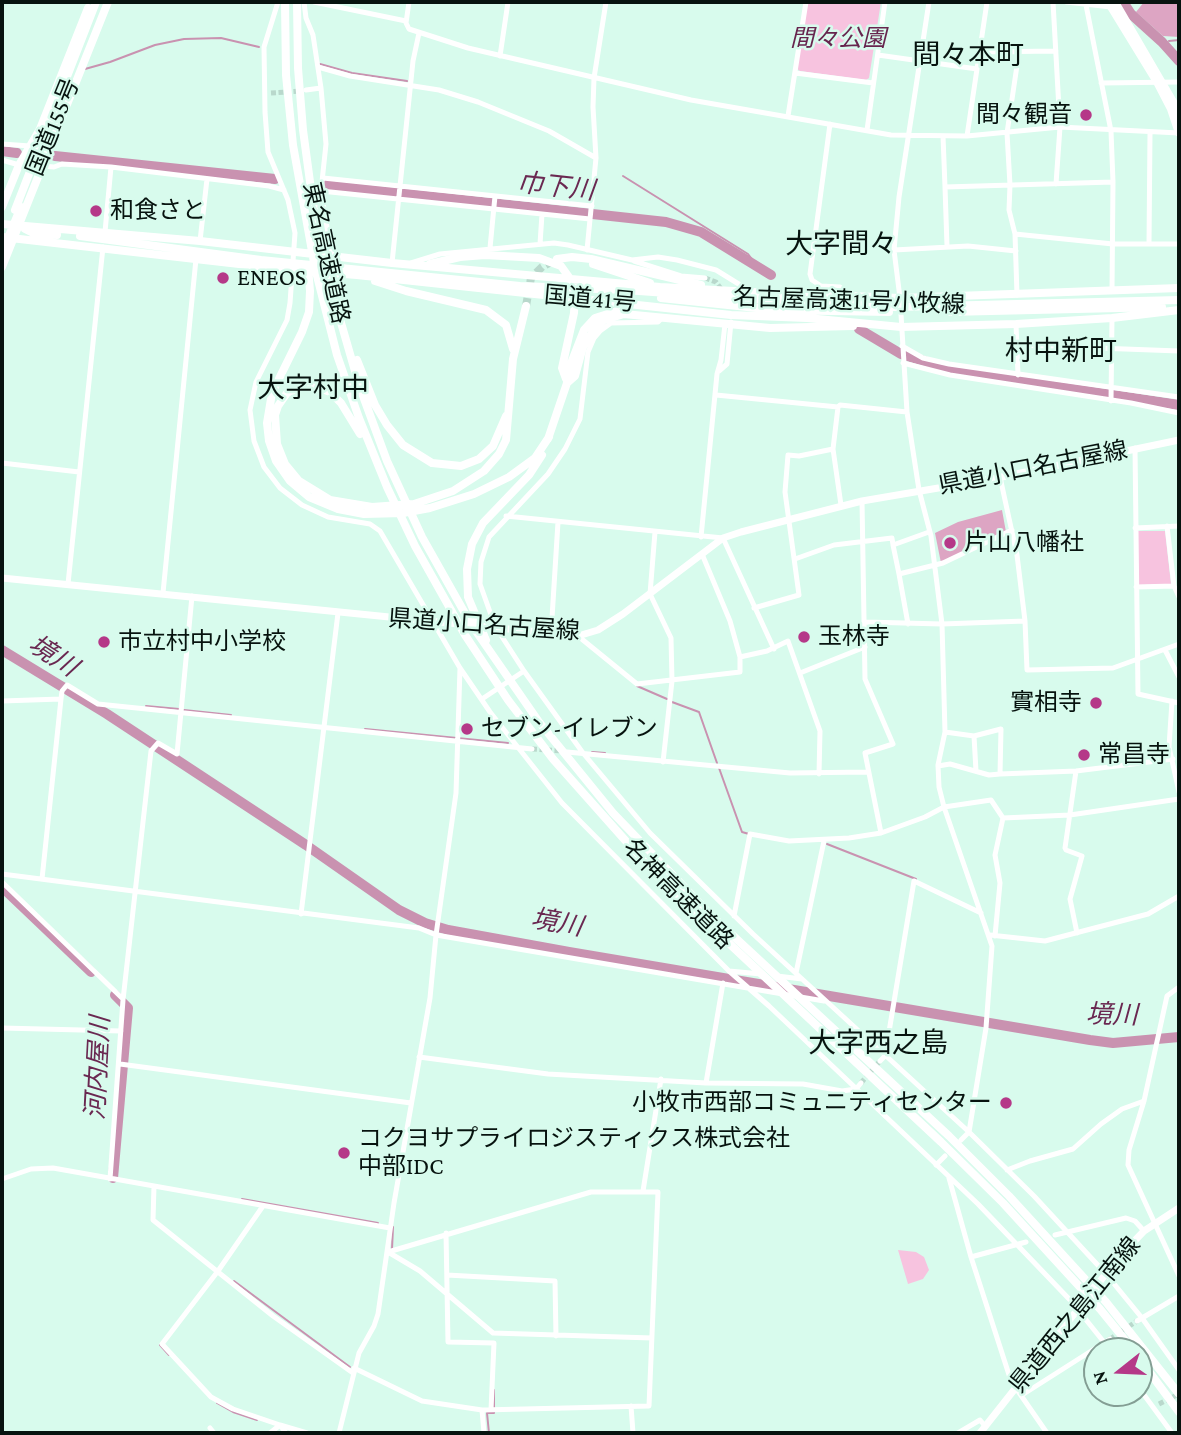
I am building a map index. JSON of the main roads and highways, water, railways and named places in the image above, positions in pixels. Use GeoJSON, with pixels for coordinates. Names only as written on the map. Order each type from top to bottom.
{"type":"FeatureCollection","features":[{"type":"Feature","properties":{"kind":"highway","name":"国道155号"},"geometry":{"type":"LineString","coordinates":[[2,252],[90,27],[93,2]]}},
{"type":"Feature","properties":{"kind":"highway"},"geometry":{"type":"LineString","coordinates":[[2,207],[19,165],[40,129],[93,2]]}},
{"type":"Feature","properties":{"kind":"highway","name":"国道155号"},"geometry":{"type":"LineString","coordinates":[[2,239],[90,27],[106,2]]}},
{"type":"Feature","properties":{"kind":"highway"},"geometry":{"type":"LineString","coordinates":[[2,267],[106,2]]}},
{"type":"Feature","properties":{"kind":"highway","name":"東名高速道路"},"geometry":{"type":"LineString","coordinates":[[285,2],[289,107],[301,225],[314,281],[337,355],[392,502]]}},
{"type":"Feature","properties":{"kind":"highway","name":"東名高速道路"},"geometry":{"type":"LineString","coordinates":[[297,2],[300,97],[307,166],[330,284],[359,385],[402,495],[468,612]]}},
{"type":"Feature","properties":{"kind":"highway"},"geometry":{"type":"LineString","coordinates":[[1112,4],[1179,113]]}},
{"type":"Feature","properties":{"kind":"highway"},"geometry":{"type":"LineString","coordinates":[[1160,82],[1179,133]]}},
{"type":"Feature","properties":{"kind":"highway","name":"国道41号"},"geometry":{"type":"LineString","coordinates":[[2,224],[200,240],[332,257],[660,287],[900,298],[1179,288]]}},
{"type":"Feature","properties":{"kind":"highway","name":"名古屋高速11号小牧線"},"geometry":{"type":"LineString","coordinates":[[20,226],[33,233],[520,286],[896,307],[1179,300]]}},
{"type":"Feature","properties":{"kind":"highway","name":"国道41号"},"geometry":{"type":"LineString","coordinates":[[2,239],[103,247],[292,270],[731,315],[807,318],[901,327],[1112,318],[1179,308]]}},
{"type":"Feature","properties":{"kind":"highway"},"geometry":{"type":"LineString","coordinates":[[423,266],[460,257],[506,255],[555,262],[566,271],[573,286],[575,302],[562,368],[567,383]]}},
{"type":"Feature","properties":{"kind":"highway"},"geometry":{"type":"LineString","coordinates":[[660,287],[590,263],[560,259],[583,257],[718,287],[803,290],[860,299],[968,300],[1018,305]]}},
{"type":"Feature","properties":{"kind":"highway"},"geometry":{"type":"LineString","coordinates":[[357,275],[406,291],[476,306],[494,314],[510,331],[513,359]]}},
{"type":"Feature","properties":{"kind":"highway"},"geometry":{"type":"LineString","coordinates":[[314,281],[306,321],[272,393],[267,423],[269,441],[276,461],[290,481],[309,497],[328,506],[364,514],[389,514],[430,508],[474,494],[509,477],[535,458],[549,437]]}},
{"type":"Feature","properties":{"kind":"highway"},"geometry":{"type":"LineString","coordinates":[[330,284],[375,405],[395,436],[422,458],[432,463],[452,466],[461,466],[479,459],[498,438],[509,399]]}},
{"type":"Feature","properties":{"kind":"highway"},"geometry":{"type":"LineString","coordinates":[[579,299],[623,293],[692,302],[810,311],[996,312],[1179,308]]}},
{"type":"Feature","properties":{"kind":"highway"},"geometry":{"type":"LineString","coordinates":[[392,502],[358,430],[341,403],[330,393],[317,387],[300,387],[287,393],[278,406],[274,424],[277,444],[292,473],[309,489],[330,500],[372,507],[399,506],[427,501],[453,491],[484,471],[499,454],[506,439],[513,359],[526,306]]}},
{"type":"Feature","properties":{"kind":"highway"},"geometry":{"type":"LineString","coordinates":[[468,612],[466,583],[468,556],[472,544],[492,512],[537,464],[549,437],[579,340],[588,324],[595,318],[612,312],[653,309],[657,306]]}},
{"type":"Feature","properties":{"kind":"highway"},"geometry":{"type":"LineString","coordinates":[[567,383],[575,376],[583,347],[594,330],[604,320],[624,314],[736,326],[800,329],[1062,319],[1131,313],[1152,308]]}},
{"type":"Feature","properties":{"kind":"highway","name":"名神高速道路"},"geometry":{"type":"LineString","coordinates":[[392,502],[451,612],[500,689],[552,759],[604,819],[687,905],[1003,1203],[1123,1337]]}},
{"type":"Feature","properties":{"kind":"highway","name":"名神高速道路"},"geometry":{"type":"LineString","coordinates":[[468,612],[510,683],[554,743],[613,813],[694,898],[957,1144],[1018,1205],[1084,1276],[1179,1394]]}},
{"type":"Feature","properties":{"kind":"highway"},"geometry":{"type":"LineString","coordinates":[[1153,1377],[1179,1412]]}},
{"type":"Feature","properties":{"kind":"main road","name":"県道小口名古屋線"},"geometry":{"type":"LineString","coordinates":[[2,578],[497,630],[578,636],[598,630],[723,538],[862,500],[1000,477],[1179,440]]}},
{"type":"Feature","properties":{"kind":"main road","name":"県道西之島江南線"},"geometry":{"type":"LineString","coordinates":[[980,1433],[1106,1274],[1144,1231],[1179,1208]]}},
{"type":"Feature","properties":{"kind":"waterway"},"geometry":{"type":"LineString","coordinates":[[1123,2],[1131,14],[1179,61]]}},
{"type":"Feature","properties":{"kind":"waterway"},"geometry":{"type":"LineString","coordinates":[[85,69],[155,45],[184,39],[221,38],[259,47]]}},
{"type":"Feature","properties":{"kind":"waterway"},"geometry":{"type":"LineString","coordinates":[[1169,41],[1179,40]]}},
{"type":"Feature","properties":{"kind":"waterway"},"geometry":{"type":"LineString","coordinates":[[320,64],[352,73],[407,81]]}},
{"type":"Feature","properties":{"kind":"waterway","name":"巾下川"},"geometry":{"type":"LineString","coordinates":[[2,151],[17,153]]}},
{"type":"Feature","properties":{"kind":"waterway","name":"巾下川"},"geometry":{"type":"LineString","coordinates":[[55,156],[275,179]]}},
{"type":"Feature","properties":{"kind":"waterway"},"geometry":{"type":"LineString","coordinates":[[623,176],[748,254],[758,267]]}},
{"type":"Feature","properties":{"kind":"waterway","name":"巾下川"},"geometry":{"type":"LineString","coordinates":[[325,185],[666,222],[701,232],[771,275]]}},
{"type":"Feature","properties":{"kind":"waterway","name":"巾下川"},"geometry":{"type":"LineString","coordinates":[[859,329],[901,354],[940,366],[1179,405]]}},
{"type":"Feature","properties":{"kind":"waterway","name":"境川"},"geometry":{"type":"LineString","coordinates":[[2,650],[107,714],[306,845],[399,910],[425,923],[448,930],[569,952],[1090,1040],[1113,1043],[1179,1037]]}},
{"type":"Feature","properties":{"kind":"waterway"},"geometry":{"type":"LineString","coordinates":[[637,686],[667,699]]}},
{"type":"Feature","properties":{"kind":"waterway"},"geometry":{"type":"LineString","coordinates":[[672,702],[699,712],[717,763]]}},
{"type":"Feature","properties":{"kind":"waterway"},"geometry":{"type":"LineString","coordinates":[[146,706],[179,709]]}},
{"type":"Feature","properties":{"kind":"waterway"},"geometry":{"type":"LineString","coordinates":[[184,710],[231,715]]}},
{"type":"Feature","properties":{"kind":"waterway"},"geometry":{"type":"LineString","coordinates":[[365,729],[508,743]]}},
{"type":"Feature","properties":{"kind":"waterway"},"geometry":{"type":"LineString","coordinates":[[592,752],[605,753]]}},
{"type":"Feature","properties":{"kind":"waterway"},"geometry":{"type":"LineString","coordinates":[[719,768],[742,832],[749,834]]}},
{"type":"Feature","properties":{"kind":"waterway"},"geometry":{"type":"LineString","coordinates":[[827,844],[916,879]]}},
{"type":"Feature","properties":{"kind":"waterway","name":"河内屋川"},"geometry":{"type":"LineString","coordinates":[[2,887],[91,972]]}},
{"type":"Feature","properties":{"kind":"waterway","name":"河内屋川"},"geometry":{"type":"LineString","coordinates":[[113,1178],[128,1008],[115,995]]}},
{"type":"Feature","properties":{"kind":"waterway"},"geometry":{"type":"LineString","coordinates":[[242,1199],[378,1223]]}},
{"type":"Feature","properties":{"kind":"waterway"},"geometry":{"type":"LineString","coordinates":[[392,1249],[393,1227]]}},
{"type":"Feature","properties":{"kind":"waterway"},"geometry":{"type":"LineString","coordinates":[[234,1281],[350,1367]]}},
{"type":"Feature","properties":{"kind":"waterway"},"geometry":{"type":"LineString","coordinates":[[160,1345],[169,1355]]}},
{"type":"Feature","properties":{"kind":"waterway"},"geometry":{"type":"LineString","coordinates":[[489,1433],[487,1413],[494,1413],[494,1390]]}},
{"type":"Feature","properties":{"kind":"waterway"},"geometry":{"type":"LineString","coordinates":[[217,1403],[257,1420]]}},
{"type":"Feature","properties":{"kind":"tunnel"},"geometry":{"type":"LineString","coordinates":[[271,93],[303,91]]}},
{"type":"Feature","properties":{"kind":"tunnel"},"geometry":{"type":"LineString","coordinates":[[526,306],[531,278],[553,261]]}},
{"type":"Feature","properties":{"kind":"tunnel"},"geometry":{"type":"LineString","coordinates":[[705,278],[716,282],[722,290]]}},
{"type":"Feature","properties":{"kind":"tunnel"},"geometry":{"type":"LineString","coordinates":[[532,749],[564,751]]}},
{"type":"Feature","properties":{"kind":"tunnel"},"geometry":{"type":"LineString","coordinates":[[861,1083],[880,1061]]}},
{"type":"Feature","properties":{"kind":"tunnel"},"geometry":{"type":"LineString","coordinates":[[1113,1337],[1137,1321]]}},
{"type":"Feature","properties":{"kind":"tunnel"},"geometry":{"type":"LineString","coordinates":[[1159,1404],[1179,1394]]}},
{"type":"Feature","properties":{"kind":"place","name":"間々観音"},"geometry":{"type":"Point","coordinates":[1086,115]}},
{"type":"Feature","properties":{"kind":"place","name":"和食さと"},"geometry":{"type":"Point","coordinates":[96,211]}},
{"type":"Feature","properties":{"kind":"place","name":"ENEOS"},"geometry":{"type":"Point","coordinates":[223,278]}},
{"type":"Feature","properties":{"kind":"place","name":"片山八幡社"},"geometry":{"type":"Point","coordinates":[950,543]}},
{"type":"Feature","properties":{"kind":"place","name":"玉林寺"},"geometry":{"type":"Point","coordinates":[804,637]}},
{"type":"Feature","properties":{"kind":"place","name":"市立村中小学校"},"geometry":{"type":"Point","coordinates":[104,642]}},
{"type":"Feature","properties":{"kind":"place","name":"實相寺"},"geometry":{"type":"Point","coordinates":[1096,703]}},
{"type":"Feature","properties":{"kind":"place","name":"セブン-イレブン"},"geometry":{"type":"Point","coordinates":[467,729]}},
{"type":"Feature","properties":{"kind":"place","name":"常昌寺"},"geometry":{"type":"Point","coordinates":[1084,755]}},
{"type":"Feature","properties":{"kind":"place","name":"小牧市西部コミュニティセンター"},"geometry":{"type":"Point","coordinates":[1006,1103]}},
{"type":"Feature","properties":{"kind":"place","name":"コクヨサプライロジスティクス株式会社 中部IDC"},"geometry":{"type":"Point","coordinates":[344,1153]}},
{"type":"Feature","properties":{"kind":"district","name":"間々本町"},"geometry":{"type":"Point","coordinates":[968,55]}},
{"type":"Feature","properties":{"kind":"district","name":"大字間々"},"geometry":{"type":"Point","coordinates":[841,244]}},
{"type":"Feature","properties":{"kind":"district","name":"村中新町"},"geometry":{"type":"Point","coordinates":[1061,351]}},
{"type":"Feature","properties":{"kind":"district","name":"大字村中"},"geometry":{"type":"Point","coordinates":[313,388]}},
{"type":"Feature","properties":{"kind":"district","name":"大字西之島"},"geometry":{"type":"Point","coordinates":[878,1043]}},
{"type":"Feature","properties":{"kind":"park label","name":"間々公園"},"geometry":{"type":"Point","coordinates":[838,39]}}]}
